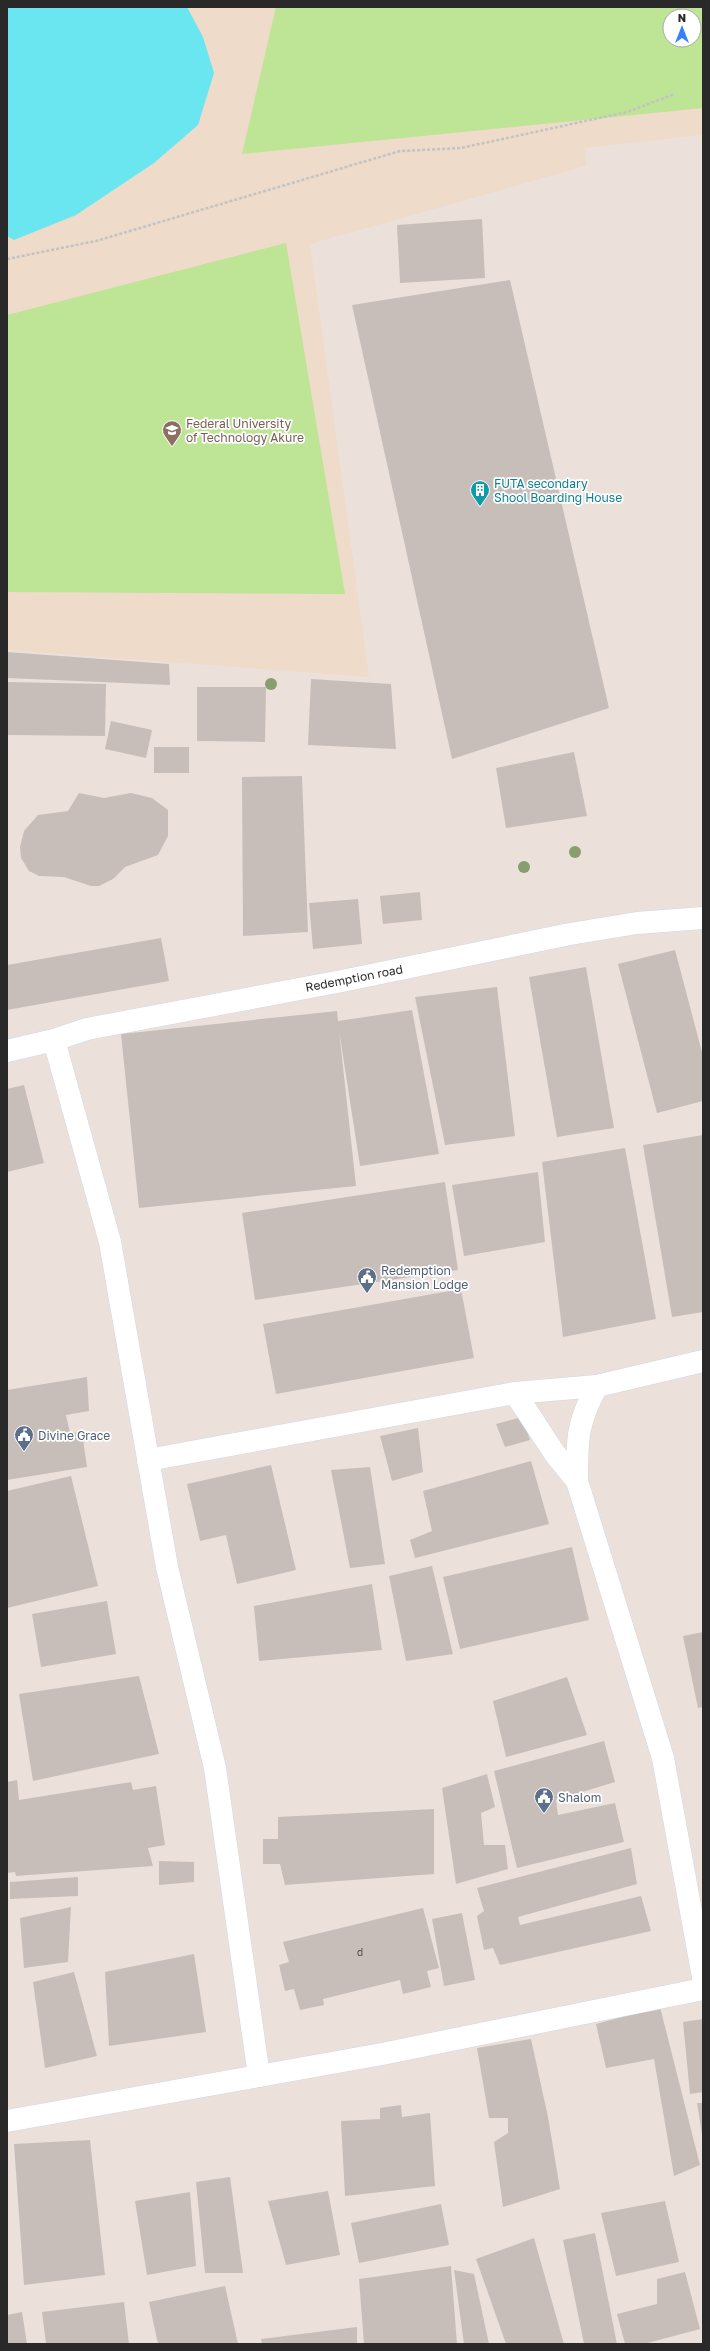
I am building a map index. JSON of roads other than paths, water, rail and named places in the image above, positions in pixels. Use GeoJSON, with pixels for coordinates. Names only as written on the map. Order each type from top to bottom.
{"type":"FeatureCollection","features":[{"type":"Feature","properties":{"kind":"street","name":"Redemption road"},"geometry":{"type":"LineString","coordinates":[[7,1051],[54,1040],[87,1029],[342,981],[570,934],[637,923],[703,918]]}},
{"type":"Feature","properties":{"kind":"street"},"geometry":{"type":"LineString","coordinates":[[54,1040],[110,1242],[167,1567],[215,1768],[259,2076]]}},
{"type":"Feature","properties":{"kind":"street"},"geometry":{"type":"LineString","coordinates":[[148,1460],[515,1393],[597,1386],[703,1361]]}},
{"type":"Feature","properties":{"kind":"street"},"geometry":{"type":"LineString","coordinates":[[597,1386],[584,1411],[577,1438],[577,1481],[663,1758],[703,1977]]}},
{"type":"Feature","properties":{"kind":"street"},"geometry":{"type":"LineString","coordinates":[[515,1393],[555,1454],[577,1481]]}},
{"type":"Feature","properties":{"kind":"street"},"geometry":{"type":"LineString","coordinates":[[7,2121],[382,2054],[703,1989]]}},
{"type":"Feature","properties":{"kind":"water"},"geometry":{"type":"Polygon","coordinates":[[[7,7],[187,7],[203,37],[214,73],[198,125],[154,163],[76,215],[14,240],[7,236],[7,7]]]}},
{"type":"Feature","properties":{"kind":"place","name":"Federal University of Technology Akure"},"geometry":{"type":"Point","coordinates":[172,447]}},
{"type":"Feature","properties":{"kind":"place","name":"FUTA secondary Shool Boarding House"},"geometry":{"type":"Point","coordinates":[480,507]}},
{"type":"Feature","properties":{"kind":"place","name":"Redemption Mansion Lodge"},"geometry":{"type":"Point","coordinates":[367,1294]}},
{"type":"Feature","properties":{"kind":"place","name":"Divine Grace"},"geometry":{"type":"Point","coordinates":[24,1452]}},
{"type":"Feature","properties":{"kind":"place","name":"Shalom"},"geometry":{"type":"Point","coordinates":[544,1814]}}]}
